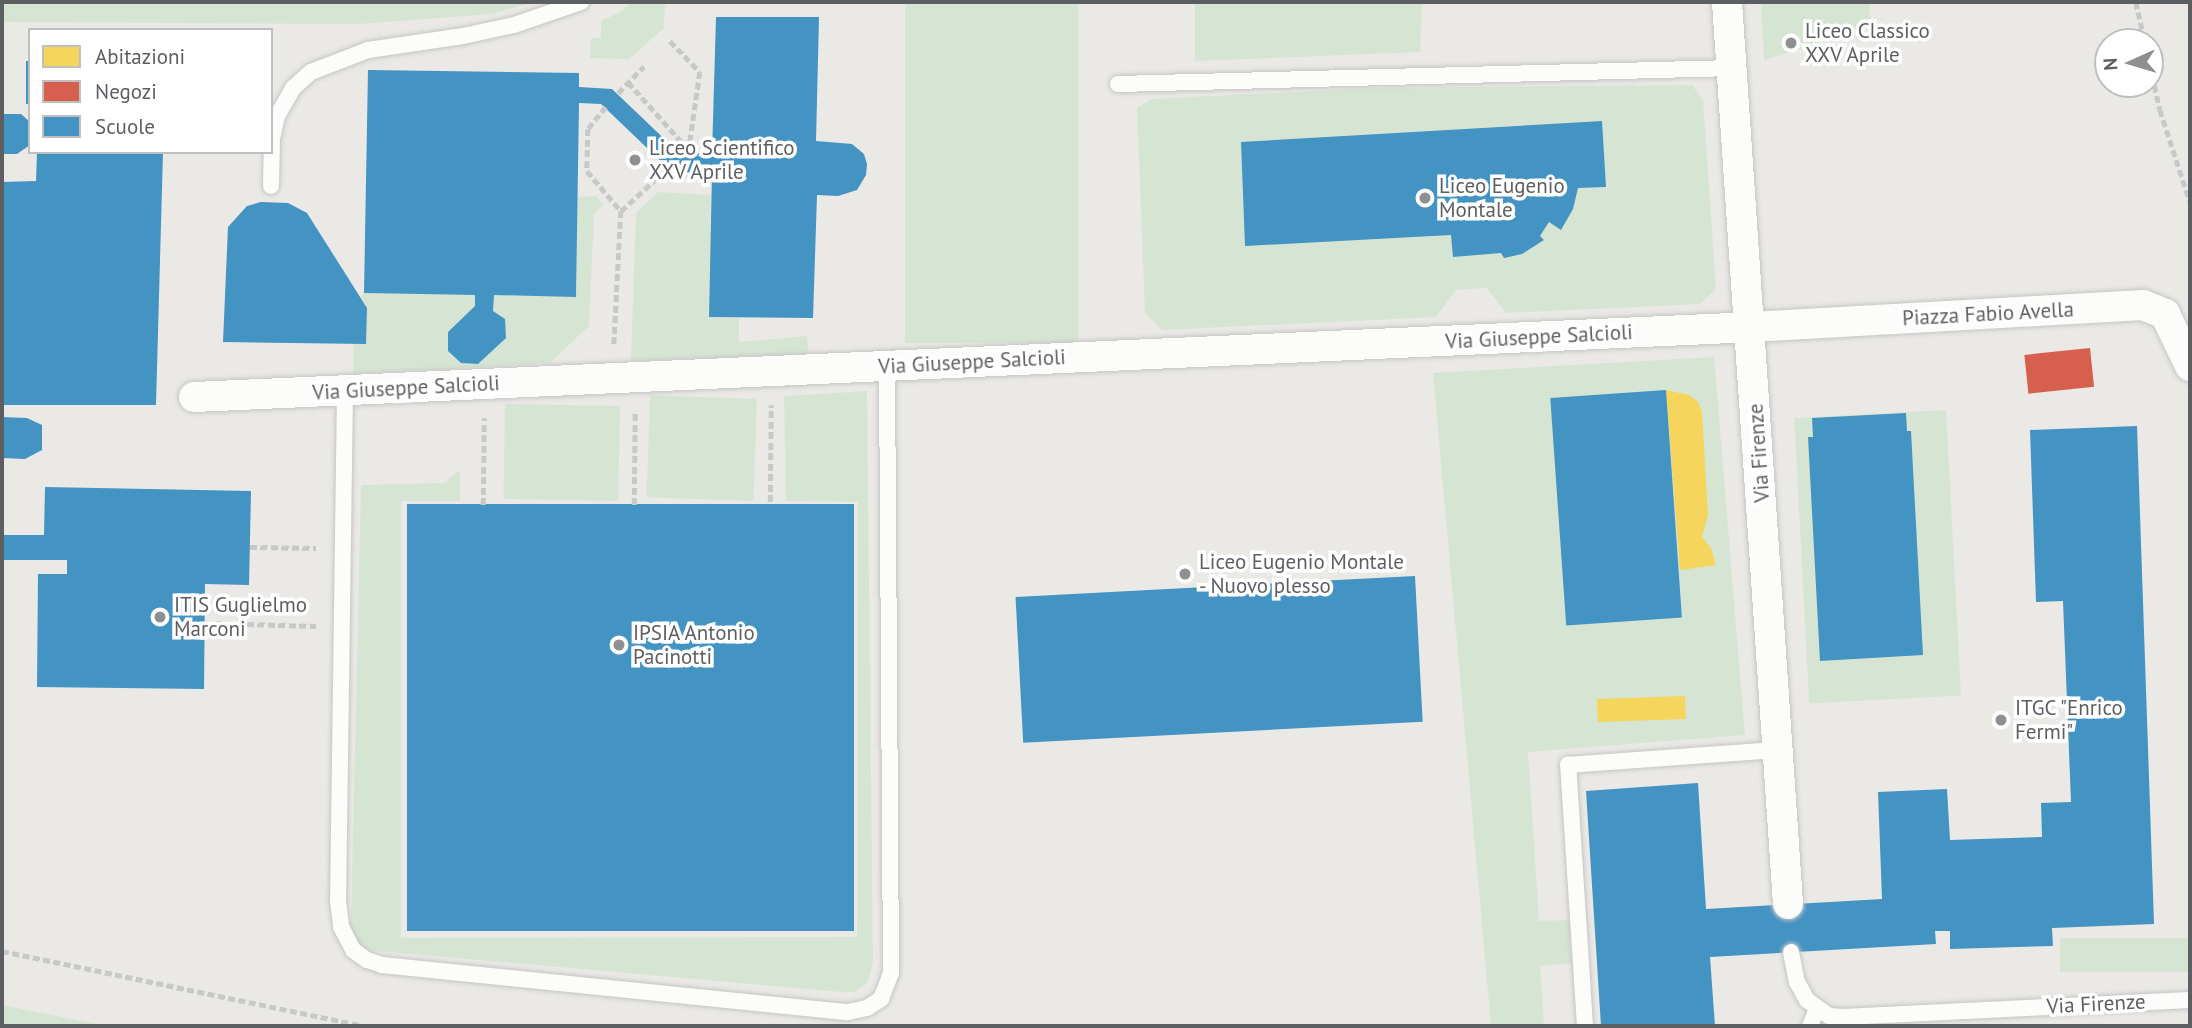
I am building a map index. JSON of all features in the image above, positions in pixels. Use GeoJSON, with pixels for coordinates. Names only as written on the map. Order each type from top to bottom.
{"type":"FeatureCollection","features":[{"type":"Feature","properties":{"kind":"street","name":"Via Firenze"},"geometry":{"type":"LineString","coordinates":[[1727,2],[1788,904]]}},
{"type":"Feature","properties":{"kind":"street","name":"Piazza Fabio Avella"},"geometry":{"type":"LineString","coordinates":[[1751,327],[2143,305],[2165,314],[2190,366]]}},
{"type":"Feature","properties":{"kind":"street","name":"Via Giuseppe Salcioli"},"geometry":{"type":"LineString","coordinates":[[194,397],[1751,327]]}},
{"type":"Feature","properties":{"kind":"lane"},"geometry":{"type":"LineString","coordinates":[[273,134],[277,116],[293,88],[311,72],[368,50],[463,36],[514,25],[581,2]]}},
{"type":"Feature","properties":{"kind":"lane"},"geometry":{"type":"LineString","coordinates":[[1118,84],[1732,68]]}},
{"type":"Feature","properties":{"kind":"lane"},"geometry":{"type":"LineString","coordinates":[[271,186],[272,154]]}},
{"type":"Feature","properties":{"kind":"lane"},"geometry":{"type":"LineString","coordinates":[[345,390],[338,901],[345,938],[359,956],[382,965],[840,1012],[858,1011],[875,1004],[886,992],[891,972],[887,366]]}},
{"type":"Feature","properties":{"kind":"lane"},"geometry":{"type":"LineString","coordinates":[[1585,1026],[1568,765],[1778,750]]}},
{"type":"Feature","properties":{"kind":"lane"},"geometry":{"type":"LineString","coordinates":[[1791,952],[1797,982],[1817,1009],[1810,1026]]}},
{"type":"Feature","properties":{"kind":"lane","name":"Via Firenze"},"geometry":{"type":"LineString","coordinates":[[1817,1009],[1829,1016],[1843,1017],[2190,1000]]}},
{"type":"Feature","properties":{"kind":"path"},"geometry":{"type":"LineString","coordinates":[[2136,2],[2142,28]]}},
{"type":"Feature","properties":{"kind":"path"},"geometry":{"type":"LineString","coordinates":[[628,82],[687,152],[700,72],[670,41]]}},
{"type":"Feature","properties":{"kind":"path"},"geometry":{"type":"LineString","coordinates":[[618,93],[644,66]]}},
{"type":"Feature","properties":{"kind":"path"},"geometry":{"type":"LineString","coordinates":[[2157,98],[2190,202]]}},
{"type":"Feature","properties":{"kind":"path"},"geometry":{"type":"LineString","coordinates":[[606,107],[588,129],[587,171],[621,211],[624,378],[634,505]]}},
{"type":"Feature","properties":{"kind":"path"},"geometry":{"type":"LineString","coordinates":[[621,211],[668,168]]}},
{"type":"Feature","properties":{"kind":"path"},"geometry":{"type":"LineString","coordinates":[[770,502],[771,371]]}},
{"type":"Feature","properties":{"kind":"path"},"geometry":{"type":"LineString","coordinates":[[483,505],[484,384]]}},
{"type":"Feature","properties":{"kind":"path"},"geometry":{"type":"LineString","coordinates":[[250,547],[343,548]]}},
{"type":"Feature","properties":{"kind":"path"},"geometry":{"type":"LineString","coordinates":[[205,623],[342,626]]}},
{"type":"Feature","properties":{"kind":"path"},"geometry":{"type":"LineString","coordinates":[[2,951],[363,1026]]}},
{"type":"Feature","properties":{"kind":"green space"},"geometry":{"type":"Polygon","coordinates":[[[2,2],[534,2],[492,14],[359,24],[2,22],[2,2]]]}},
{"type":"Feature","properties":{"kind":"green space"},"geometry":{"type":"Polygon","coordinates":[[[632,2],[665,2],[664,28],[629,59],[590,58],[591,38],[601,38],[601,21],[620,12],[632,2]]]}},
{"type":"Feature","properties":{"kind":"green space"},"geometry":{"type":"Polygon","coordinates":[[[905,2],[1078,2],[1078,343],[905,343],[905,2]]]}},
{"type":"Feature","properties":{"kind":"green space"},"geometry":{"type":"Polygon","coordinates":[[[1195,2],[1422,2],[1420,52],[1195,61],[1195,2]]]}},
{"type":"Feature","properties":{"kind":"green space","name":"Liceo Classico XXV Aprile"},"geometry":{"type":"Polygon","coordinates":[[[1761,2],[1869,2],[1871,27],[1764,60],[1761,2]]]}},
{"type":"Feature","properties":{"kind":"green space","name":"Liceo Eugenio Montale"},"geometry":{"type":"Polygon","coordinates":[[[1692,85],[1703,100],[1716,289],[1700,304],[1506,313],[1487,288],[1456,290],[1436,317],[1162,330],[1145,313],[1137,108],[1151,99],[1374,88],[1692,85]]]}},
{"type":"Feature","properties":{"kind":"green space"},"geometry":{"type":"Polygon","coordinates":[[[658,192],[711,195],[709,317],[739,318],[739,342],[807,336],[809,354],[631,361],[636,213],[658,192]]]}},
{"type":"Feature","properties":{"kind":"green space"},"geometry":{"type":"Polygon","coordinates":[[[596,196],[603,205],[594,214],[589,326],[550,363],[353,374],[354,344],[366,343],[367,308],[361,297],[364,293],[475,295],[475,306],[448,332],[448,351],[461,363],[478,364],[505,338],[505,320],[493,311],[494,295],[576,296],[577,197],[596,196]]]}},
{"type":"Feature","properties":{"kind":"green space"},"geometry":{"type":"Polygon","coordinates":[[[1714,357],[1745,735],[1528,752],[1539,921],[1569,920],[1572,963],[1540,966],[1544,1026],[1491,1026],[1433,373],[1714,357]]]}},
{"type":"Feature","properties":{"kind":"green space"},"geometry":{"type":"Polygon","coordinates":[[[867,391],[873,963],[868,982],[855,992],[841,992],[366,950],[357,942],[351,925],[361,485],[444,483],[460,470],[460,501],[401,501],[401,938],[857,937],[858,502],[786,501],[784,396],[867,391]]]}},
{"type":"Feature","properties":{"kind":"green space"},"geometry":{"type":"Polygon","coordinates":[[[650,395],[757,399],[753,501],[647,497],[650,395]]]}},
{"type":"Feature","properties":{"kind":"green space"},"geometry":{"type":"Polygon","coordinates":[[[505,404],[620,406],[618,501],[503,499],[505,404]]]}},
{"type":"Feature","properties":{"kind":"green space"},"geometry":{"type":"Polygon","coordinates":[[[1946,410],[1961,696],[1809,704],[1794,418],[1946,410]]]}},
{"type":"Feature","properties":{"kind":"green space"},"geometry":{"type":"Polygon","coordinates":[[[2060,938],[2190,938],[2190,972],[2060,972],[2060,938]]]}},
{"type":"Feature","properties":{"kind":"green space"},"geometry":{"type":"Polygon","coordinates":[[[2,1005],[107,1026],[2,1026],[2,1005]]]}},
{"type":"Feature","properties":{"kind":"building: Abitazioni"},"geometry":{"type":"Polygon","coordinates":[[[1666,390],[1689,395],[1698,402],[1702,412],[1708,515],[1702,537],[1711,548],[1716,565],[1680,570],[1666,390]]]}},
{"type":"Feature","properties":{"kind":"building: Abitazioni"},"geometry":{"type":"Polygon","coordinates":[[[1685,696],[1686,719],[1598,722],[1597,699],[1685,696]]]}},
{"type":"Feature","properties":{"kind":"building: Negozi"},"geometry":{"type":"Polygon","coordinates":[[[2090,348],[2094,387],[2028,394],[2024,355],[2090,348]]]}},
{"type":"Feature","properties":{"kind":"building: Scuole"},"geometry":{"type":"Polygon","coordinates":[[[716,17],[819,17],[816,141],[852,144],[864,154],[866,175],[857,190],[838,196],[817,195],[813,318],[709,317],[712,173],[677,172],[668,168],[601,104],[579,103],[576,297],[494,295],[493,311],[505,319],[506,338],[478,364],[461,363],[448,351],[448,332],[475,306],[475,295],[364,293],[368,70],[579,73],[579,87],[612,89],[678,152],[712,154],[716,17]]]}},
{"type":"Feature","properties":{"kind":"building: Scuole"},"geometry":{"type":"Polygon","coordinates":[[[26,61],[28,61],[28,104],[26,61]]]}},
{"type":"Feature","properties":{"kind":"building: Scuole"},"geometry":{"type":"Polygon","coordinates":[[[2,114],[21,114],[28,120],[28,146],[17,154],[2,154],[2,114]]]}},
{"type":"Feature","properties":{"kind":"building: Scuole"},"geometry":{"type":"Polygon","coordinates":[[[1602,121],[1606,187],[1578,188],[1573,209],[1561,230],[1549,222],[1540,236],[1544,240],[1522,254],[1504,258],[1501,253],[1453,257],[1451,235],[1245,246],[1241,142],[1602,121]]]}},
{"type":"Feature","properties":{"kind":"building: Scuole"},"geometry":{"type":"Polygon","coordinates":[[[37,154],[163,154],[156,405],[2,405],[2,182],[36,181],[37,154]]]}},
{"type":"Feature","properties":{"kind":"building: Scuole"},"geometry":{"type":"Polygon","coordinates":[[[261,202],[288,203],[307,213],[367,308],[366,344],[223,342],[228,227],[247,206],[261,202]]]}},
{"type":"Feature","properties":{"kind":"building: Scuole"},"geometry":{"type":"Polygon","coordinates":[[[1666,390],[1682,617],[1566,626],[1550,398],[1666,390]]]}},
{"type":"Feature","properties":{"kind":"building: Scuole"},"geometry":{"type":"Polygon","coordinates":[[[1906,413],[1907,431],[1911,431],[1923,655],[1820,661],[1808,437],[1813,437],[1812,418],[1906,413]]]}},
{"type":"Feature","properties":{"kind":"building: Scuole"},"geometry":{"type":"Polygon","coordinates":[[[2,417],[27,418],[42,425],[42,450],[25,459],[2,458],[2,417]]]}},
{"type":"Feature","properties":{"kind":"building: Scuole"},"geometry":{"type":"Polygon","coordinates":[[[2137,426],[2154,924],[2052,928],[2053,946],[1950,949],[1950,931],[1935,931],[1936,944],[1710,957],[1715,1026],[1601,1026],[1586,791],[1698,783],[1706,909],[1882,899],[1878,792],[1947,789],[1950,840],[2042,837],[2041,803],[2071,802],[2063,601],[2036,602],[2030,430],[2137,426]]]}},
{"type":"Feature","properties":{"kind":"building: Scuole"},"geometry":{"type":"Polygon","coordinates":[[[45,487],[251,491],[249,585],[205,584],[204,689],[37,687],[38,574],[67,574],[67,560],[2,560],[2,535],[44,535],[45,487]]]}},
{"type":"Feature","properties":{"kind":"building: Scuole","name":"IPSIA Antonio Pacinotti"},"geometry":{"type":"Polygon","coordinates":[[[407,504],[854,504],[854,931],[407,931],[407,504]]]}},
{"type":"Feature","properties":{"kind":"building: Scuole"},"geometry":{"type":"Polygon","coordinates":[[[1415,576],[1423,722],[1023,743],[1016,597],[1415,576]]]}},
{"type":"Feature","properties":{"kind":"place","name":"Liceo Classico XXV Aprile"},"geometry":{"type":"Point","coordinates":[1791,43]}},
{"type":"Feature","properties":{"kind":"place","name":"Liceo Scientifico XXV Aprile"},"geometry":{"type":"Point","coordinates":[635,160]}},
{"type":"Feature","properties":{"kind":"place","name":"Liceo Eugenio Montale"},"geometry":{"type":"Point","coordinates":[1425,198]}},
{"type":"Feature","properties":{"kind":"place","name":"Liceo Eugenio Montale - Nuovo plesso"},"geometry":{"type":"Point","coordinates":[1185,574]}},
{"type":"Feature","properties":{"kind":"place","name":"ITIS Guglielmo Marconi"},"geometry":{"type":"Point","coordinates":[160,617]}},
{"type":"Feature","properties":{"kind":"place","name":"IPSIA Antonio Pacinotti"},"geometry":{"type":"Point","coordinates":[619,645]}},
{"type":"Feature","properties":{"kind":"place","name":"ITGC \"Enrico Fermi\""},"geometry":{"type":"Point","coordinates":[2001,720]}}]}
